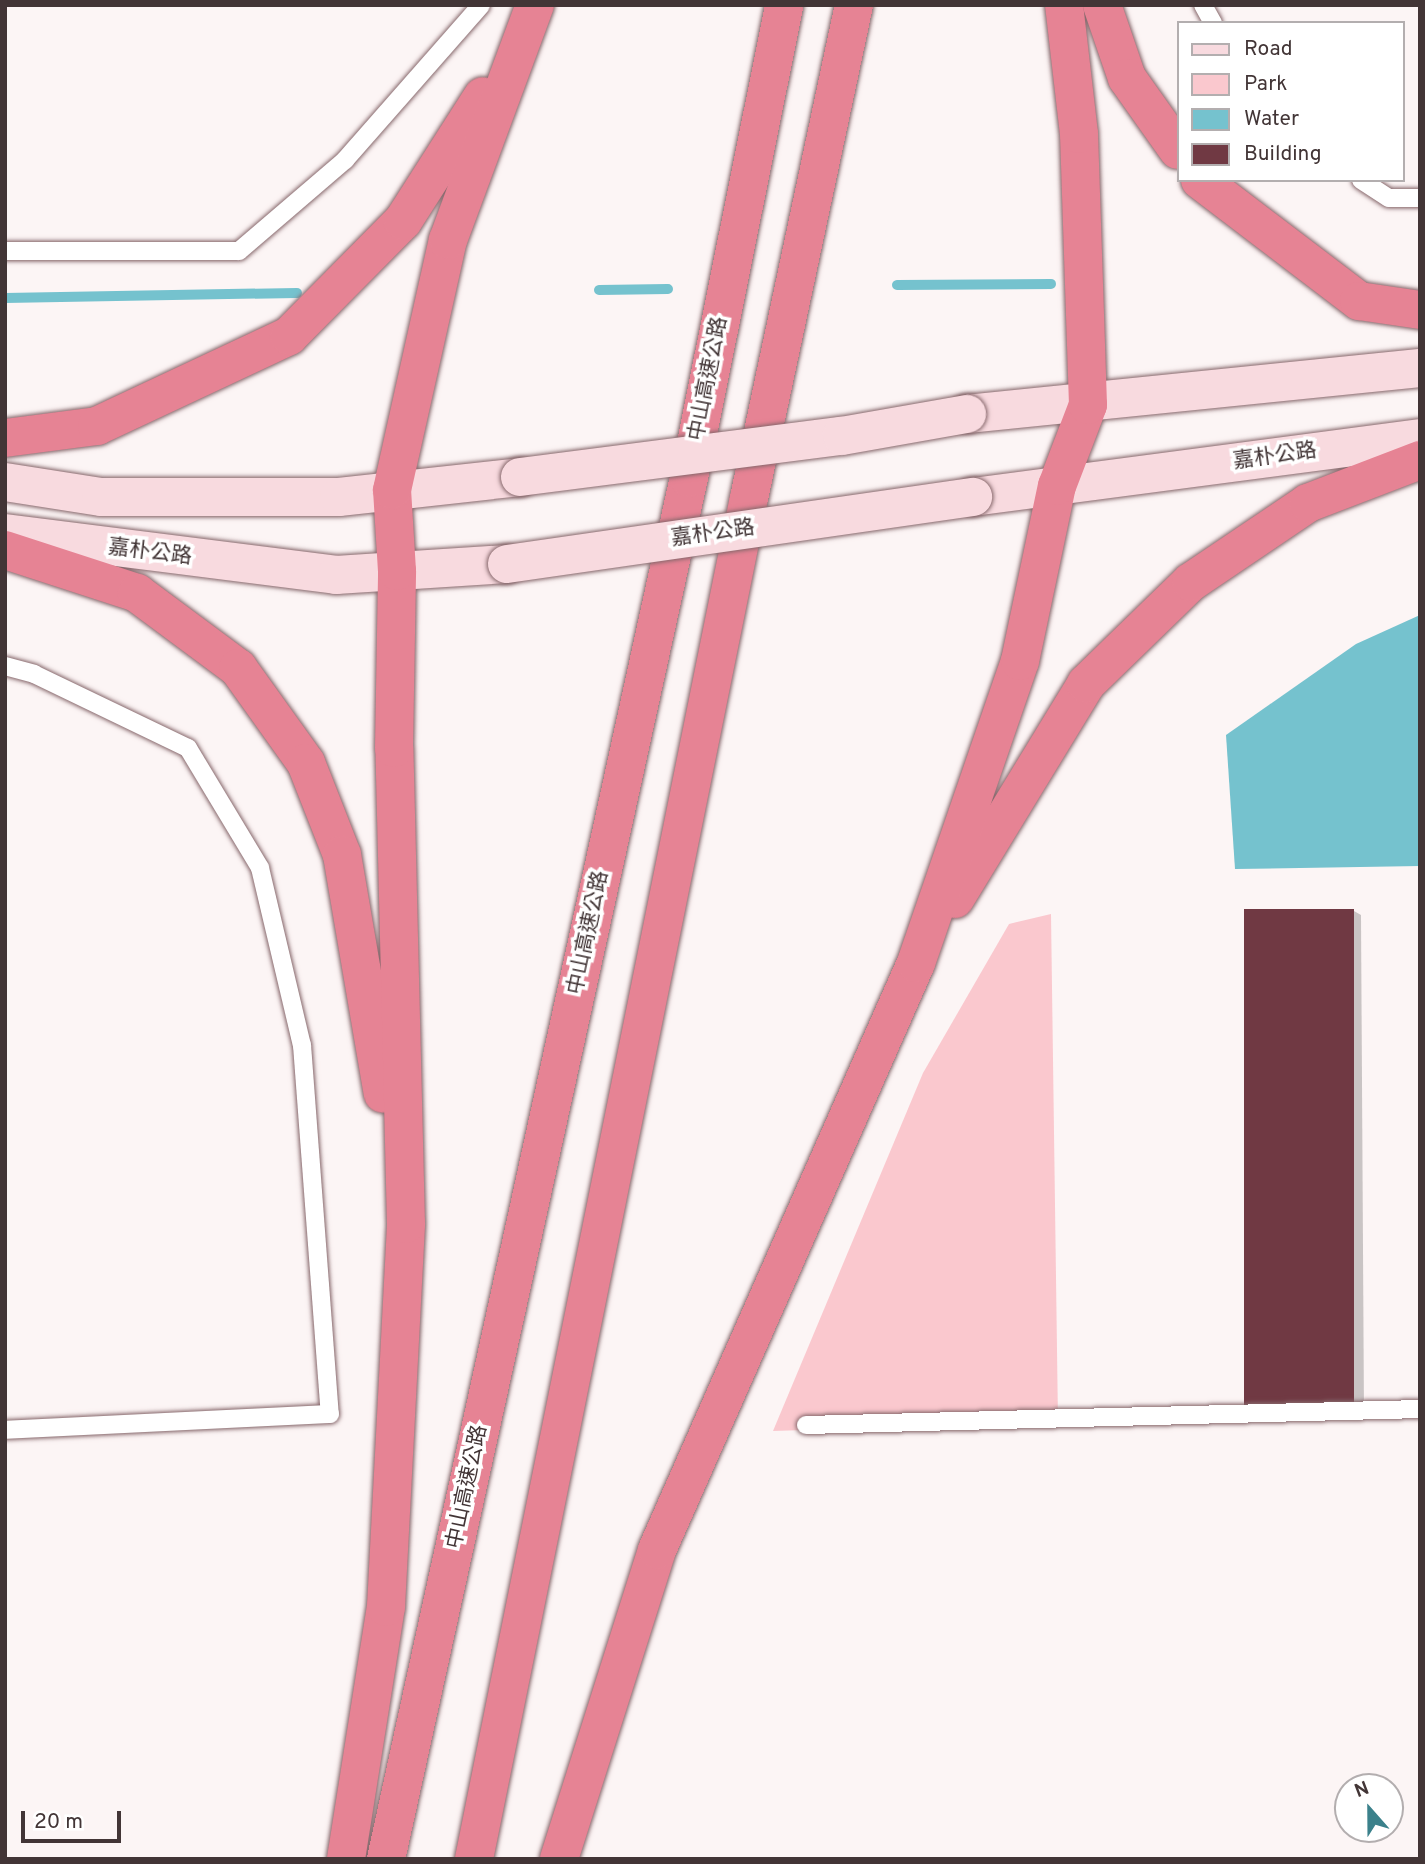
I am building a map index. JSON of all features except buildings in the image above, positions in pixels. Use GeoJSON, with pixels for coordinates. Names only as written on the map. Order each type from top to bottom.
{"type":"FeatureCollection","features":[{"type":"Feature","properties":{"kind":"highway","name":"中山高速公路"},"geometry":{"type":"LineString","coordinates":[[386,1859],[683,505],[784,5]]}},
{"type":"Feature","properties":{"kind":"highway"},"geometry":{"type":"LineString","coordinates":[[474,1859],[749,498],[854,5]]}},
{"type":"Feature","properties":{"kind":"highway"},"geometry":{"type":"LineString","coordinates":[[559,1859],[657,1550],[916,963],[1020,661],[1057,486],[1088,405],[1079,134],[1064,5]]}},
{"type":"Feature","properties":{"kind":"highway"},"geometry":{"type":"LineString","coordinates":[[1102,5],[1127,78],[1176,146]]}},
{"type":"Feature","properties":{"kind":"highway"},"geometry":{"type":"LineString","coordinates":[[5,438],[97,426],[289,337],[403,221],[528,20]]}},
{"type":"Feature","properties":{"kind":"highway"},"geometry":{"type":"LineString","coordinates":[[346,1859],[386,1607],[406,1224],[394,748],[397,571],[392,490],[448,240],[528,20]]}},
{"type":"Feature","properties":{"kind":"highway"},"geometry":{"type":"LineString","coordinates":[[1203,182],[1359,301],[1420,310]]}},
{"type":"Feature","properties":{"kind":"highway"},"geometry":{"type":"LineString","coordinates":[[916,963],[1086,684],[1191,582],[1307,503],[1420,460]]}},
{"type":"Feature","properties":{"kind":"highway"},"geometry":{"type":"LineString","coordinates":[[5,550],[137,593],[238,668],[306,763],[342,855],[406,1224]]}},
{"type":"Feature","properties":{"kind":"main road"},"geometry":{"type":"LineString","coordinates":[[5,482],[101,497],[339,497],[842,436],[967,414],[1088,405],[1420,368]]}},
{"type":"Feature","properties":{"kind":"main road","name":"嘉朴公路"},"geometry":{"type":"LineString","coordinates":[[5,533],[336,575],[507,564],[974,497],[1420,438]]}},
{"type":"Feature","properties":{"kind":"lane"},"geometry":{"type":"LineString","coordinates":[[5,251],[239,251],[345,160],[481,5]]}},
{"type":"Feature","properties":{"kind":"lane"},"geometry":{"type":"LineString","coordinates":[[1203,5],[1212,21]]}},
{"type":"Feature","properties":{"kind":"lane"},"geometry":{"type":"LineString","coordinates":[[1364,182],[1389,198],[1420,198]]}},
{"type":"Feature","properties":{"kind":"lane"},"geometry":{"type":"LineString","coordinates":[[5,666],[34,674],[188,748],[260,868],[302,1045],[330,1414],[5,1430]]}},
{"type":"Feature","properties":{"kind":"lane"},"geometry":{"type":"LineString","coordinates":[[806,1425],[1420,1409]]}},
{"type":"Feature","properties":{"kind":"green space"},"geometry":{"type":"Polygon","coordinates":[[[1051,914],[1058,1422],[773,1431],[923,1073],[1009,924],[1051,914]]]}},
{"type":"Feature","properties":{"kind":"water"},"geometry":{"type":"Polygon","coordinates":[[[1420,615],[1420,866],[1235,869],[1226,735],[1356,644],[1420,615]]]}},
{"type":"Feature","properties":{"kind":"waterway"},"geometry":{"type":"LineString","coordinates":[[897,285],[1051,284]]}},
{"type":"Feature","properties":{"kind":"waterway"},"geometry":{"type":"LineString","coordinates":[[599,290],[668,289]]}},
{"type":"Feature","properties":{"kind":"waterway"},"geometry":{"type":"LineString","coordinates":[[5,298],[297,293]]}}]}
